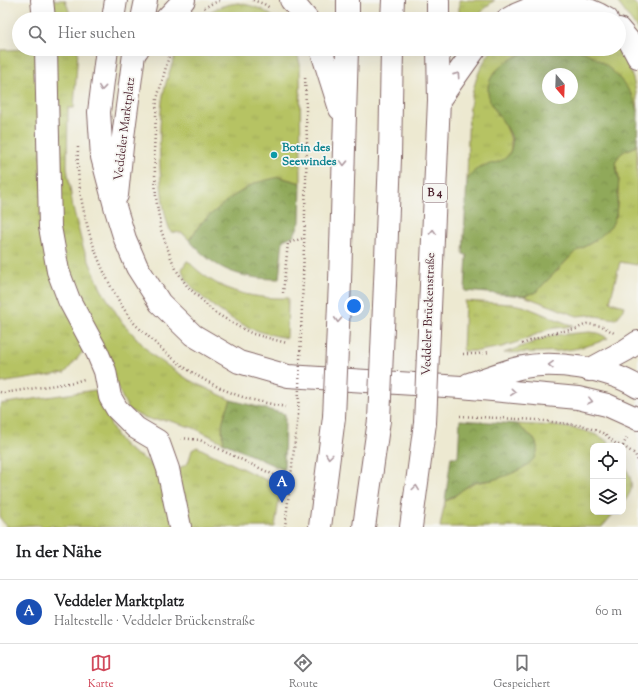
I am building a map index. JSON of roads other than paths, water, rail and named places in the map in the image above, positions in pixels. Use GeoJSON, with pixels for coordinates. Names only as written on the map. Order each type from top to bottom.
{"type":"FeatureCollection","features":[{"type":"Feature","properties":{"kind":"main road"},"geometry":{"type":"LineString","coordinates":[[42,0],[43,12]]}},
{"type":"Feature","properties":{"kind":"main road"},"geometry":{"type":"LineString","coordinates":[[113,12],[116,0]]}},
{"type":"Feature","properties":{"kind":"main road"},"geometry":{"type":"LineString","coordinates":[[143,12],[146,0]]}},
{"type":"Feature","properties":{"kind":"main road"},"geometry":{"type":"LineString","coordinates":[[348,0],[348,12]]}},
{"type":"Feature","properties":{"kind":"main road"},"geometry":{"type":"LineString","coordinates":[[392,12],[393,0]]}},
{"type":"Feature","properties":{"kind":"main road"},"geometry":{"type":"LineString","coordinates":[[522,12],[556,4],[575,6],[592,12]]}},
{"type":"Feature","properties":{"kind":"main road"},"geometry":{"type":"LineString","coordinates":[[179,12],[192,5]]}},
{"type":"Feature","properties":{"kind":"main road"},"geometry":{"type":"LineString","coordinates":[[283,6],[294,12]]}},
{"type":"Feature","properties":{"kind":"main road"},"geometry":{"type":"LineString","coordinates":[[626,37],[638,57]]}},
{"type":"Feature","properties":{"kind":"main road"},"geometry":{"type":"LineString","coordinates":[[46,56],[50,227],[58,271],[69,300],[97,352],[105,371],[110,397],[117,409],[136,428],[158,441],[168,469],[180,527]]}},
{"type":"Feature","properties":{"kind":"main road","name":"Veddeler Marktplatz"},"geometry":{"type":"LineString","coordinates":[[106,56],[99,112],[102,157],[116,210],[125,239],[138,267],[160,303],[193,336],[239,362],[288,376],[461,387],[578,398],[608,405],[638,419]]}},
{"type":"Feature","properties":{"kind":"main road","name":"Veddeler Marktplatz"},"geometry":{"type":"LineString","coordinates":[[116,210],[123,137],[135,56]]}},
{"type":"Feature","properties":{"kind":"main road"},"geometry":{"type":"LineString","coordinates":[[323,56],[345,124]]}},
{"type":"Feature","properties":{"kind":"main road"},"geometry":{"type":"LineString","coordinates":[[320,527],[334,417],[347,56]]}},
{"type":"Feature","properties":{"kind":"main road"},"geometry":{"type":"LineString","coordinates":[[364,527],[379,420],[390,158],[392,56]]}},
{"type":"Feature","properties":{"kind":"main road","name":"B 4"},"geometry":{"type":"LineString","coordinates":[[438,56],[438,100]]}},
{"type":"Feature","properties":{"kind":"main road"},"geometry":{"type":"LineString","coordinates":[[438,100],[470,56]]}},
{"type":"Feature","properties":{"kind":"main road","name":"Veddeler Brückenstraße"},"geometry":{"type":"LineString","coordinates":[[411,527],[425,423],[438,100]]}},
{"type":"Feature","properties":{"kind":"main road"},"geometry":{"type":"LineString","coordinates":[[590,370],[638,342]]}},
{"type":"Feature","properties":{"kind":"main road","name":"Veddeler Marktplatz"},"geometry":{"type":"LineString","coordinates":[[461,387],[520,368],[548,364],[607,373],[629,381],[638,387]]}},
{"type":"Feature","properties":{"kind":"place","name":"Botin des Seewindes"},"geometry":{"type":"Point","coordinates":[274,155]}},
{"type":"Feature","properties":{"kind":"place","name":"Veddeler Marktplatz"},"geometry":{"type":"Point","coordinates":[282,503]}}]}
